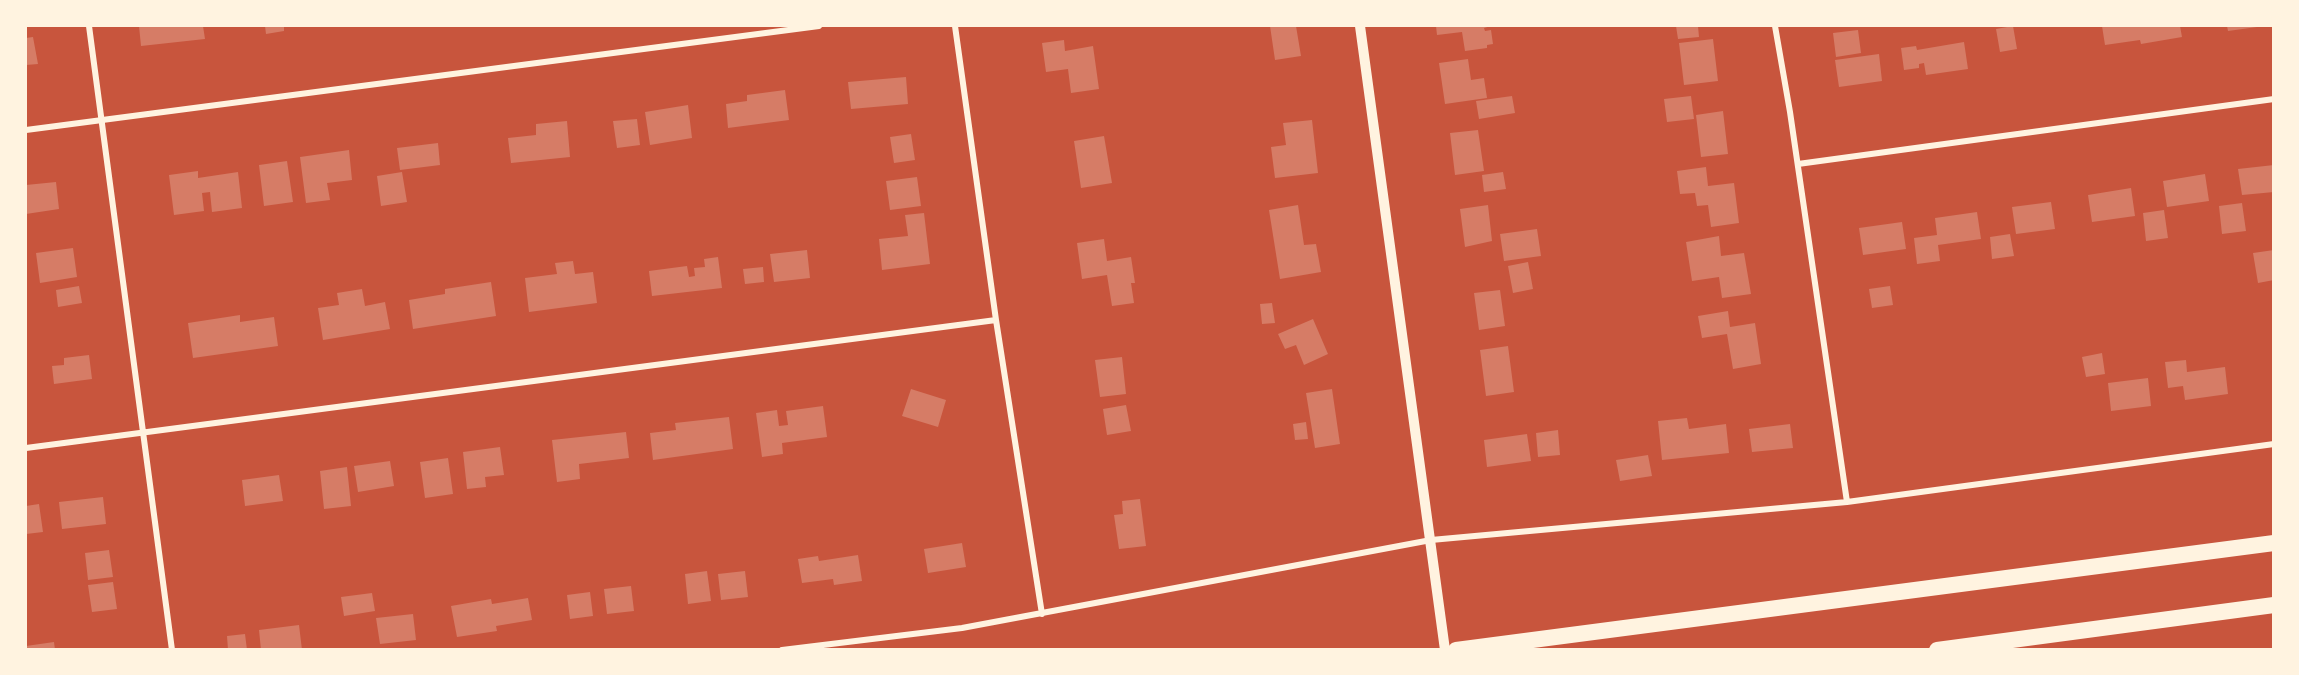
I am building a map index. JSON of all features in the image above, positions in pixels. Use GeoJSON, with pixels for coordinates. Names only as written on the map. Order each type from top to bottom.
{"type":"FeatureCollection","features":[{"type":"Feature","properties":{"kind":"highway"},"geometry":{"type":"LineString","coordinates":[[1456,650],[2274,543]]}},
{"type":"Feature","properties":{"kind":"highway"},"geometry":{"type":"LineString","coordinates":[[1937,650],[2274,605]]}},
{"type":"Feature","properties":{"kind":"street"},"geometry":{"type":"LineString","coordinates":[[89,26],[172,650]]}},
{"type":"Feature","properties":{"kind":"street"},"geometry":{"type":"LineString","coordinates":[[26,130],[819,26]]}},
{"type":"Feature","properties":{"kind":"street"},"geometry":{"type":"LineString","coordinates":[[955,26],[996,320],[1042,614]]}},
{"type":"Feature","properties":{"kind":"street"},"geometry":{"type":"LineString","coordinates":[[1360,26],[1445,650]]}},
{"type":"Feature","properties":{"kind":"street"},"geometry":{"type":"LineString","coordinates":[[1775,26],[1798,164],[1847,502]]}},
{"type":"Feature","properties":{"kind":"street"},"geometry":{"type":"LineString","coordinates":[[1798,164],[2274,99]]}},
{"type":"Feature","properties":{"kind":"street"},"geometry":{"type":"LineString","coordinates":[[26,448],[996,320]]}},
{"type":"Feature","properties":{"kind":"street"},"geometry":{"type":"LineString","coordinates":[[782,650],[962,628],[1431,540],[1847,502],[2274,444]]}},
{"type":"Feature","properties":{"kind":"building"},"geometry":{"type":"Polygon","coordinates":[[[139,26],[203,26],[205,39],[141,46],[139,26]]]}},
{"type":"Feature","properties":{"kind":"building"},"geometry":{"type":"Polygon","coordinates":[[[265,26],[284,26],[284,31],[266,34],[265,26]]]}},
{"type":"Feature","properties":{"kind":"building"},"geometry":{"type":"Polygon","coordinates":[[[1270,26],[1296,26],[1301,56],[1275,60],[1270,26]]]}},
{"type":"Feature","properties":{"kind":"building"},"geometry":{"type":"Polygon","coordinates":[[[1436,26],[1491,26],[1484,28],[1485,31],[1491,30],[1493,44],[1487,45],[1487,48],[1465,51],[1462,32],[1437,35],[1436,26]]]}},
{"type":"Feature","properties":{"kind":"building"},"geometry":{"type":"Polygon","coordinates":[[[1676,26],[1698,26],[1699,37],[1678,39],[1676,26]]]}},
{"type":"Feature","properties":{"kind":"building"},"geometry":{"type":"Polygon","coordinates":[[[2013,26],[2017,49],[2000,52],[1996,29],[2013,26]]]}},
{"type":"Feature","properties":{"kind":"building"},"geometry":{"type":"Polygon","coordinates":[[[2102,26],[2180,26],[2182,37],[2141,44],[2140,40],[2105,45],[2102,26]]]}},
{"type":"Feature","properties":{"kind":"building"},"geometry":{"type":"Polygon","coordinates":[[[2227,26],[2257,26],[2257,27],[2228,31],[2227,26]]]}},
{"type":"Feature","properties":{"kind":"building"},"geometry":{"type":"Polygon","coordinates":[[[1858,30],[1861,53],[1836,57],[1833,33],[1858,30]]]}},
{"type":"Feature","properties":{"kind":"building"},"geometry":{"type":"Polygon","coordinates":[[[33,37],[38,64],[26,65],[26,38],[33,37]]]}},
{"type":"Feature","properties":{"kind":"building"},"geometry":{"type":"Polygon","coordinates":[[[1713,39],[1718,81],[1684,85],[1679,43],[1713,39]]]}},
{"type":"Feature","properties":{"kind":"building"},"geometry":{"type":"Polygon","coordinates":[[[1064,40],[1065,51],[1093,46],[1099,89],[1071,93],[1068,69],[1046,72],[1042,43],[1064,40]]]}},
{"type":"Feature","properties":{"kind":"building"},"geometry":{"type":"Polygon","coordinates":[[[1964,42],[1968,69],[1926,75],[1924,63],[1919,64],[1919,68],[1904,70],[1901,48],[1916,46],[1917,50],[1964,42]]]}},
{"type":"Feature","properties":{"kind":"building"},"geometry":{"type":"Polygon","coordinates":[[[1879,54],[1882,81],[1839,87],[1835,60],[1879,54]]]}},
{"type":"Feature","properties":{"kind":"building"},"geometry":{"type":"Polygon","coordinates":[[[1468,59],[1471,80],[1484,78],[1487,98],[1445,104],[1439,63],[1468,59]]]}},
{"type":"Feature","properties":{"kind":"building"},"geometry":{"type":"Polygon","coordinates":[[[906,77],[908,104],[851,109],[848,82],[906,77]]]}},
{"type":"Feature","properties":{"kind":"building"},"geometry":{"type":"Polygon","coordinates":[[[785,90],[789,120],[728,128],[726,104],[747,101],[747,95],[785,90]]]}},
{"type":"Feature","properties":{"kind":"building"},"geometry":{"type":"Polygon","coordinates":[[[1512,96],[1515,113],[1479,119],[1476,101],[1512,96]]]}},
{"type":"Feature","properties":{"kind":"building"},"geometry":{"type":"Polygon","coordinates":[[[1691,96],[1694,119],[1667,122],[1664,99],[1691,96]]]}},
{"type":"Feature","properties":{"kind":"building"},"geometry":{"type":"Polygon","coordinates":[[[688,105],[692,138],[650,145],[645,112],[688,105]]]}},
{"type":"Feature","properties":{"kind":"building"},"geometry":{"type":"Polygon","coordinates":[[[1723,111],[1728,154],[1701,157],[1696,115],[1723,111]]]}},
{"type":"Feature","properties":{"kind":"building"},"geometry":{"type":"Polygon","coordinates":[[[637,119],[640,145],[617,148],[613,121],[637,119]]]}},
{"type":"Feature","properties":{"kind":"building"},"geometry":{"type":"Polygon","coordinates":[[[1312,120],[1318,173],[1275,178],[1271,147],[1286,145],[1283,123],[1312,120]]]}},
{"type":"Feature","properties":{"kind":"building"},"geometry":{"type":"Polygon","coordinates":[[[567,121],[570,157],[511,163],[508,138],[536,135],[536,124],[567,121]]]}},
{"type":"Feature","properties":{"kind":"building"},"geometry":{"type":"Polygon","coordinates":[[[1478,130],[1484,171],[1455,175],[1450,133],[1478,130]]]}},
{"type":"Feature","properties":{"kind":"building"},"geometry":{"type":"Polygon","coordinates":[[[911,134],[915,160],[894,163],[890,137],[911,134]]]}},
{"type":"Feature","properties":{"kind":"building"},"geometry":{"type":"Polygon","coordinates":[[[1104,136],[1112,183],[1081,188],[1074,141],[1104,136]]]}},
{"type":"Feature","properties":{"kind":"building"},"geometry":{"type":"Polygon","coordinates":[[[438,143],[440,165],[400,170],[397,148],[438,143]]]}},
{"type":"Feature","properties":{"kind":"building"},"geometry":{"type":"Polygon","coordinates":[[[349,150],[352,180],[327,183],[330,200],[306,203],[300,157],[349,150]]]}},
{"type":"Feature","properties":{"kind":"building"},"geometry":{"type":"Polygon","coordinates":[[[287,161],[293,202],[264,206],[259,165],[287,161]]]}},
{"type":"Feature","properties":{"kind":"building"},"geometry":{"type":"Polygon","coordinates":[[[2274,165],[2274,192],[2242,195],[2238,169],[2274,165]]]}},
{"type":"Feature","properties":{"kind":"building"},"geometry":{"type":"Polygon","coordinates":[[[1706,167],[1708,186],[1734,183],[1739,223],[1711,227],[1708,205],[1697,206],[1695,193],[1680,194],[1677,171],[1706,167]]]}},
{"type":"Feature","properties":{"kind":"building"},"geometry":{"type":"Polygon","coordinates":[[[198,171],[198,178],[238,172],[242,208],[212,212],[210,192],[202,193],[204,211],[174,215],[169,175],[198,171]]]}},
{"type":"Feature","properties":{"kind":"building"},"geometry":{"type":"Polygon","coordinates":[[[402,172],[407,202],[381,206],[377,176],[402,172]]]}},
{"type":"Feature","properties":{"kind":"building"},"geometry":{"type":"Polygon","coordinates":[[[1503,172],[1506,189],[1484,192],[1482,175],[1503,172]]]}},
{"type":"Feature","properties":{"kind":"building"},"geometry":{"type":"Polygon","coordinates":[[[2205,174],[2209,201],[2167,207],[2163,181],[2205,174]]]}},
{"type":"Feature","properties":{"kind":"building"},"geometry":{"type":"Polygon","coordinates":[[[917,177],[921,206],[890,210],[886,181],[917,177]]]}},
{"type":"Feature","properties":{"kind":"building"},"geometry":{"type":"Polygon","coordinates":[[[56,182],[59,209],[26,214],[26,185],[56,182]]]}},
{"type":"Feature","properties":{"kind":"building"},"geometry":{"type":"Polygon","coordinates":[[[2131,188],[2135,216],[2092,222],[2088,195],[2131,188]]]}},
{"type":"Feature","properties":{"kind":"building"},"geometry":{"type":"Polygon","coordinates":[[[2051,202],[2055,229],[2016,234],[2012,207],[2051,202]]]}},
{"type":"Feature","properties":{"kind":"building"},"geometry":{"type":"Polygon","coordinates":[[[2242,203],[2246,231],[2222,234],[2219,206],[2242,203]]]}},
{"type":"Feature","properties":{"kind":"building"},"geometry":{"type":"Polygon","coordinates":[[[1298,205],[1304,245],[1316,244],[1321,272],[1280,279],[1269,210],[1298,205]]]}},
{"type":"Feature","properties":{"kind":"building"},"geometry":{"type":"Polygon","coordinates":[[[1488,205],[1492,241],[1465,247],[1460,209],[1488,205]]]}},
{"type":"Feature","properties":{"kind":"building"},"geometry":{"type":"Polygon","coordinates":[[[2164,210],[2168,238],[2146,241],[2143,213],[2164,210]]]}},
{"type":"Feature","properties":{"kind":"building"},"geometry":{"type":"Polygon","coordinates":[[[1977,212],[1981,239],[1938,245],[1940,261],[1917,264],[1914,238],[1937,235],[1935,218],[1977,212]]]}},
{"type":"Feature","properties":{"kind":"building"},"geometry":{"type":"Polygon","coordinates":[[[924,213],[930,264],[882,270],[879,239],[908,236],[905,215],[924,213]]]}},
{"type":"Feature","properties":{"kind":"building"},"geometry":{"type":"Polygon","coordinates":[[[1902,222],[1906,249],[1863,255],[1859,228],[1902,222]]]}},
{"type":"Feature","properties":{"kind":"building"},"geometry":{"type":"Polygon","coordinates":[[[1537,229],[1541,256],[1504,261],[1500,234],[1537,229]]]}},
{"type":"Feature","properties":{"kind":"building"},"geometry":{"type":"Polygon","coordinates":[[[2010,234],[2014,256],[1992,259],[1990,237],[2010,234]]]}},
{"type":"Feature","properties":{"kind":"building"},"geometry":{"type":"Polygon","coordinates":[[[1719,236],[1721,256],[1744,253],[1751,294],[1722,298],[1719,277],[1692,281],[1686,242],[1719,236]]]}},
{"type":"Feature","properties":{"kind":"building"},"geometry":{"type":"Polygon","coordinates":[[[1104,239],[1107,261],[1131,257],[1135,283],[1131,283],[1134,303],[1112,306],[1107,275],[1082,279],[1077,243],[1104,239]]]}},
{"type":"Feature","properties":{"kind":"building"},"geometry":{"type":"Polygon","coordinates":[[[73,248],[77,277],[40,283],[36,253],[73,248]]]}},
{"type":"Feature","properties":{"kind":"building"},"geometry":{"type":"Polygon","coordinates":[[[807,250],[810,278],[774,282],[770,254],[807,250]]]}},
{"type":"Feature","properties":{"kind":"building"},"geometry":{"type":"Polygon","coordinates":[[[2274,250],[2274,280],[2258,283],[2253,253],[2274,250]]]}},
{"type":"Feature","properties":{"kind":"building"},"geometry":{"type":"Polygon","coordinates":[[[718,257],[722,288],[652,296],[649,271],[687,266],[689,277],[695,276],[694,268],[705,267],[704,259],[718,257]]]}},
{"type":"Feature","properties":{"kind":"building"},"geometry":{"type":"Polygon","coordinates":[[[573,261],[575,274],[593,272],[597,303],[529,312],[525,278],[557,274],[555,263],[573,261]]]}},
{"type":"Feature","properties":{"kind":"building"},"geometry":{"type":"Polygon","coordinates":[[[1528,262],[1533,289],[1513,293],[1508,266],[1528,262]]]}},
{"type":"Feature","properties":{"kind":"building"},"geometry":{"type":"Polygon","coordinates":[[[763,267],[764,282],[745,284],[743,269],[763,267]]]}},
{"type":"Feature","properties":{"kind":"building"},"geometry":{"type":"Polygon","coordinates":[[[491,282],[496,316],[413,329],[409,300],[445,294],[445,289],[491,282]]]}},
{"type":"Feature","properties":{"kind":"building"},"geometry":{"type":"Polygon","coordinates":[[[79,286],[82,303],[58,307],[56,290],[79,286]]]}},
{"type":"Feature","properties":{"kind":"building"},"geometry":{"type":"Polygon","coordinates":[[[1890,286],[1893,305],[1872,308],[1869,289],[1890,286]]]}},
{"type":"Feature","properties":{"kind":"building"},"geometry":{"type":"Polygon","coordinates":[[[362,289],[365,306],[385,302],[390,329],[323,340],[318,308],[339,305],[337,293],[362,289]]]}},
{"type":"Feature","properties":{"kind":"building"},"geometry":{"type":"Polygon","coordinates":[[[1500,290],[1505,326],[1479,330],[1474,293],[1500,290]]]}},
{"type":"Feature","properties":{"kind":"building"},"geometry":{"type":"Polygon","coordinates":[[[1272,303],[1275,323],[1262,324],[1260,304],[1272,303]]]}},
{"type":"Feature","properties":{"kind":"building"},"geometry":{"type":"Polygon","coordinates":[[[1728,311],[1730,327],[1755,323],[1761,364],[1733,369],[1727,334],[1702,338],[1698,316],[1728,311]]]}},
{"type":"Feature","properties":{"kind":"building"},"geometry":{"type":"Polygon","coordinates":[[[240,315],[240,322],[274,317],[278,346],[193,358],[188,323],[240,315]]]}},
{"type":"Feature","properties":{"kind":"building"},"geometry":{"type":"Polygon","coordinates":[[[1313,319],[1328,354],[1304,365],[1296,345],[1285,349],[1278,334],[1313,319]]]}},
{"type":"Feature","properties":{"kind":"building"},"geometry":{"type":"Polygon","coordinates":[[[1508,346],[1514,392],[1486,396],[1480,350],[1508,346]]]}},
{"type":"Feature","properties":{"kind":"building"},"geometry":{"type":"Polygon","coordinates":[[[2102,353],[2105,374],[2086,377],[2082,357],[2102,353]]]}},
{"type":"Feature","properties":{"kind":"building"},"geometry":{"type":"Polygon","coordinates":[[[89,355],[92,379],[54,384],[52,366],[64,365],[64,358],[89,355]]]}},
{"type":"Feature","properties":{"kind":"building"},"geometry":{"type":"Polygon","coordinates":[[[1122,357],[1126,394],[1100,397],[1095,360],[1122,357]]]}},
{"type":"Feature","properties":{"kind":"building"},"geometry":{"type":"Polygon","coordinates":[[[2186,360],[2187,372],[2225,367],[2228,394],[2185,400],[2183,386],[2168,388],[2165,362],[2186,360]]]}},
{"type":"Feature","properties":{"kind":"building"},"geometry":{"type":"Polygon","coordinates":[[[2148,378],[2151,406],[2111,411],[2108,383],[2148,378]]]}},
{"type":"Feature","properties":{"kind":"building"},"geometry":{"type":"Polygon","coordinates":[[[911,389],[946,400],[938,427],[902,416],[911,389]]]}},
{"type":"Feature","properties":{"kind":"building"},"geometry":{"type":"Polygon","coordinates":[[[1332,389],[1340,444],[1315,448],[1306,393],[1332,389]]]}},
{"type":"Feature","properties":{"kind":"building"},"geometry":{"type":"Polygon","coordinates":[[[1126,405],[1131,431],[1107,435],[1103,409],[1126,405]]]}},
{"type":"Feature","properties":{"kind":"building"},"geometry":{"type":"Polygon","coordinates":[[[823,406],[827,437],[782,443],[783,454],[762,457],[756,413],[777,410],[779,426],[788,425],[786,411],[823,406]]]}},
{"type":"Feature","properties":{"kind":"building"},"geometry":{"type":"Polygon","coordinates":[[[729,417],[733,449],[653,460],[650,433],[676,430],[675,423],[729,417]]]}},
{"type":"Feature","properties":{"kind":"building"},"geometry":{"type":"Polygon","coordinates":[[[1687,418],[1689,429],[1726,424],[1729,453],[1662,460],[1658,421],[1687,418]]]}},
{"type":"Feature","properties":{"kind":"building"},"geometry":{"type":"Polygon","coordinates":[[[1306,422],[1308,439],[1295,440],[1293,424],[1306,422]]]}},
{"type":"Feature","properties":{"kind":"building"},"geometry":{"type":"Polygon","coordinates":[[[1790,424],[1793,448],[1752,452],[1749,429],[1790,424]]]}},
{"type":"Feature","properties":{"kind":"building"},"geometry":{"type":"Polygon","coordinates":[[[1558,430],[1560,455],[1538,457],[1536,433],[1558,430]]]}},
{"type":"Feature","properties":{"kind":"building"},"geometry":{"type":"Polygon","coordinates":[[[626,432],[629,458],[579,464],[580,479],[557,482],[552,440],[626,432]]]}},
{"type":"Feature","properties":{"kind":"building"},"geometry":{"type":"Polygon","coordinates":[[[1527,434],[1531,461],[1487,467],[1484,440],[1527,434]]]}},
{"type":"Feature","properties":{"kind":"building"},"geometry":{"type":"Polygon","coordinates":[[[500,447],[504,475],[485,477],[486,487],[467,489],[463,452],[500,447]]]}},
{"type":"Feature","properties":{"kind":"building"},"geometry":{"type":"Polygon","coordinates":[[[1648,455],[1652,476],[1620,481],[1616,460],[1648,455]]]}},
{"type":"Feature","properties":{"kind":"building"},"geometry":{"type":"Polygon","coordinates":[[[448,458],[453,494],[425,498],[420,462],[448,458]]]}},
{"type":"Feature","properties":{"kind":"building"},"geometry":{"type":"Polygon","coordinates":[[[390,461],[394,486],[358,492],[354,466],[390,461]]]}},
{"type":"Feature","properties":{"kind":"building"},"geometry":{"type":"Polygon","coordinates":[[[347,467],[351,506],[324,509],[320,471],[347,467]]]}},
{"type":"Feature","properties":{"kind":"building"},"geometry":{"type":"Polygon","coordinates":[[[279,475],[283,501],[245,506],[242,480],[279,475]]]}},
{"type":"Feature","properties":{"kind":"building"},"geometry":{"type":"Polygon","coordinates":[[[103,497],[106,524],[62,529],[59,502],[103,497]]]}},
{"type":"Feature","properties":{"kind":"building"},"geometry":{"type":"Polygon","coordinates":[[[1140,499],[1146,546],[1119,549],[1114,515],[1123,514],[1122,501],[1140,499]]]}},
{"type":"Feature","properties":{"kind":"building"},"geometry":{"type":"Polygon","coordinates":[[[39,504],[43,532],[26,534],[26,506],[39,504]]]}},
{"type":"Feature","properties":{"kind":"building"},"geometry":{"type":"Polygon","coordinates":[[[962,543],[966,567],[928,573],[924,549],[962,543]]]}},
{"type":"Feature","properties":{"kind":"building"},"geometry":{"type":"Polygon","coordinates":[[[109,550],[113,577],[88,580],[85,553],[109,550]]]}},
{"type":"Feature","properties":{"kind":"building"},"geometry":{"type":"Polygon","coordinates":[[[858,555],[862,581],[834,585],[833,579],[802,583],[798,559],[818,556],[819,561],[858,555]]]}},
{"type":"Feature","properties":{"kind":"building"},"geometry":{"type":"Polygon","coordinates":[[[707,571],[711,601],[688,604],[685,574],[707,571]]]}},
{"type":"Feature","properties":{"kind":"building"},"geometry":{"type":"Polygon","coordinates":[[[745,571],[748,597],[721,600],[718,574],[745,571]]]}},
{"type":"Feature","properties":{"kind":"building"},"geometry":{"type":"Polygon","coordinates":[[[113,582],[117,609],[92,612],[88,585],[113,582]]]}},
{"type":"Feature","properties":{"kind":"building"},"geometry":{"type":"Polygon","coordinates":[[[631,586],[634,611],[607,614],[604,589],[631,586]]]}},
{"type":"Feature","properties":{"kind":"building"},"geometry":{"type":"Polygon","coordinates":[[[590,592],[593,616],[570,619],[567,595],[590,592]]]}},
{"type":"Feature","properties":{"kind":"building"},"geometry":{"type":"Polygon","coordinates":[[[372,593],[375,611],[344,616],[341,597],[372,593]]]}},
{"type":"Feature","properties":{"kind":"building"},"geometry":{"type":"Polygon","coordinates":[[[528,598],[532,620],[496,626],[497,631],[457,637],[451,606],[491,599],[492,604],[528,598]]]}},
{"type":"Feature","properties":{"kind":"building"},"geometry":{"type":"Polygon","coordinates":[[[413,614],[416,640],[380,644],[376,618],[413,614]]]}},
{"type":"Feature","properties":{"kind":"building"},"geometry":{"type":"Polygon","coordinates":[[[299,625],[302,650],[261,650],[259,630],[299,625]]]}},
{"type":"Feature","properties":{"kind":"building"},"geometry":{"type":"Polygon","coordinates":[[[245,634],[247,650],[228,650],[227,636],[245,634]]]}},
{"type":"Feature","properties":{"kind":"building"},"geometry":{"type":"Polygon","coordinates":[[[54,642],[55,650],[26,650],[26,646],[54,642]]]}}]}
